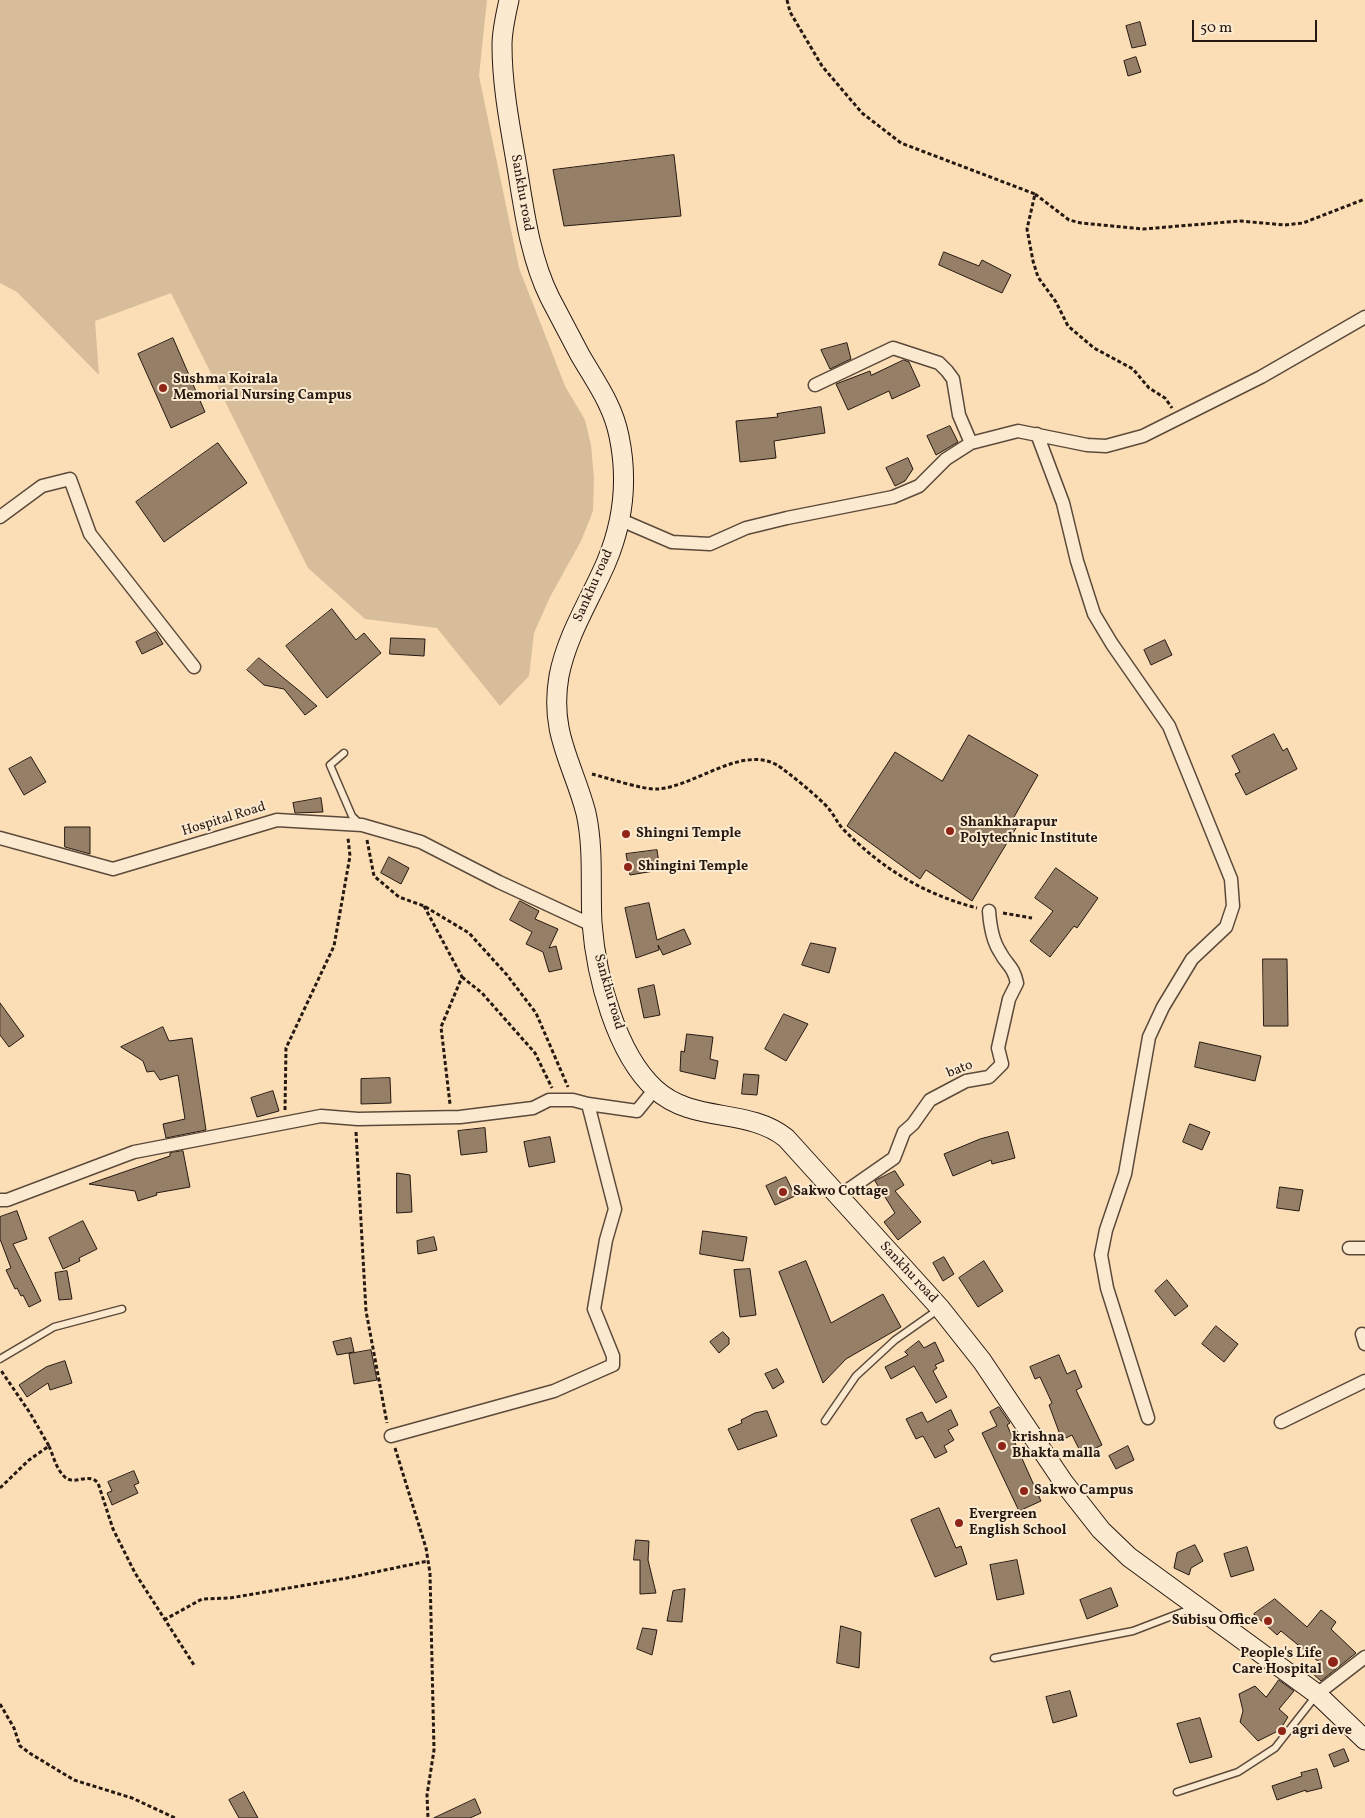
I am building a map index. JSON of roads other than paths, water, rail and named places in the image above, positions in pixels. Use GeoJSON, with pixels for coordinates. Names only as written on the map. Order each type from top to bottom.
{"type":"FeatureCollection","features":[{"type":"Feature","properties":{"kind":"main road","name":"Sankhu road"},"geometry":{"type":"LineString","coordinates":[[509,0],[501,42],[506,106],[528,236],[548,294],[604,393],[619,435],[624,479],[620,520],[607,561],[567,645],[559,676],[556,700],[561,744],[585,813],[590,843],[592,925],[600,970],[610,1009],[635,1066],[655,1089],[678,1106],[700,1113],[754,1121],[774,1129],[804,1156],[838,1198],[940,1308],[982,1361],[1064,1483],[1101,1530],[1129,1557],[1317,1694],[1365,1740]]}},
{"type":"Feature","properties":{"kind":"street"},"geometry":{"type":"LineString","coordinates":[[620,520],[672,542],[710,544],[754,526],[893,497],[919,486],[946,459],[971,443],[1018,431],[1087,445],[1106,446],[1143,436],[1261,377],[1365,317]]}},
{"type":"Feature","properties":{"kind":"street"},"geometry":{"type":"LineString","coordinates":[[815,385],[893,348],[939,363],[953,379],[959,415],[971,443]]}},
{"type":"Feature","properties":{"kind":"street"},"geometry":{"type":"LineString","coordinates":[[1036,434],[1063,503],[1094,614],[1112,644],[1169,726],[1231,879],[1234,894],[1231,917],[1226,927],[1192,959],[1163,1007],[1149,1037],[1125,1174],[1106,1230],[1100,1255],[1107,1288],[1148,1418]]}},
{"type":"Feature","properties":{"kind":"street"},"geometry":{"type":"LineString","coordinates":[[0,517],[42,486],[70,479],[90,534],[194,667]]}},
{"type":"Feature","properties":{"kind":"street","name":"Hospital Road"},"geometry":{"type":"LineString","coordinates":[[0,838],[113,869],[277,820],[362,825],[421,842],[499,882],[592,925]]}},
{"type":"Feature","properties":{"kind":"street","name":"bato"},"geometry":{"type":"LineString","coordinates":[[838,1198],[894,1158],[904,1132],[913,1124],[930,1100],[966,1081],[989,1077],[1002,1064],[998,1048],[1009,999],[1017,982],[1014,968],[1000,953],[991,928],[989,910]]}},
{"type":"Feature","properties":{"kind":"street"},"geometry":{"type":"LineString","coordinates":[[0,1200],[7,1200],[134,1152],[284,1122],[321,1116],[358,1119],[460,1117],[533,1108],[549,1100],[573,1100],[637,1111],[655,1089]]}},
{"type":"Feature","properties":{"kind":"street"},"geometry":{"type":"LineString","coordinates":[[391,1436],[554,1391],[613,1366],[613,1356],[594,1309],[604,1250],[615,1209],[588,1104]]}},
{"type":"Feature","properties":{"kind":"street"},"geometry":{"type":"LineString","coordinates":[[1349,1248],[1365,1248]]}},
{"type":"Feature","properties":{"kind":"street"},"geometry":{"type":"LineString","coordinates":[[1281,1422],[1365,1381]]}},
{"type":"Feature","properties":{"kind":"street"},"geometry":{"type":"LineString","coordinates":[[1317,1694],[1365,1657]]}},
{"type":"Feature","properties":{"kind":"lane"},"geometry":{"type":"LineString","coordinates":[[344,753],[330,764],[352,816],[362,825]]}},
{"type":"Feature","properties":{"kind":"lane"},"geometry":{"type":"LineString","coordinates":[[825,1421],[856,1376],[895,1340],[940,1308]]}},
{"type":"Feature","properties":{"kind":"lane"},"geometry":{"type":"LineString","coordinates":[[0,1359],[54,1327],[122,1309]]}},
{"type":"Feature","properties":{"kind":"lane"},"geometry":{"type":"LineString","coordinates":[[994,1658],[1133,1631],[1196,1606]]}},
{"type":"Feature","properties":{"kind":"lane"},"geometry":{"type":"LineString","coordinates":[[1177,1792],[1238,1772],[1275,1748],[1317,1694]]}},
{"type":"Feature","properties":{"kind":"place","name":"Sushma Koirala Memorial Nursing Campus"},"geometry":{"type":"Point","coordinates":[163,388]}},
{"type":"Feature","properties":{"kind":"place","name":"Shankharapur Polytechnic Institute"},"geometry":{"type":"Point","coordinates":[950,831]}},
{"type":"Feature","properties":{"kind":"place","name":"Shingni Temple"},"geometry":{"type":"Point","coordinates":[626,834]}},
{"type":"Feature","properties":{"kind":"place","name":"Shingini Temple"},"geometry":{"type":"Point","coordinates":[628,867]}},
{"type":"Feature","properties":{"kind":"place","name":"Sakwo Cottage"},"geometry":{"type":"Point","coordinates":[783,1192]}},
{"type":"Feature","properties":{"kind":"place","name":"krishna Bhakta malla"},"geometry":{"type":"Point","coordinates":[1002,1446]}},
{"type":"Feature","properties":{"kind":"place","name":"Sakwo Campus"},"geometry":{"type":"Point","coordinates":[1024,1491]}},
{"type":"Feature","properties":{"kind":"place","name":"Evergreen English School"},"geometry":{"type":"Point","coordinates":[959,1523]}},
{"type":"Feature","properties":{"kind":"place","name":"Subisu Office"},"geometry":{"type":"Point","coordinates":[1268,1621]}},
{"type":"Feature","properties":{"kind":"place","name":"People's Life Care Hospital"},"geometry":{"type":"Point","coordinates":[1333,1662]}},
{"type":"Feature","properties":{"kind":"place","name":"agri deve"},"geometry":{"type":"Point","coordinates":[1282,1731]}}]}
